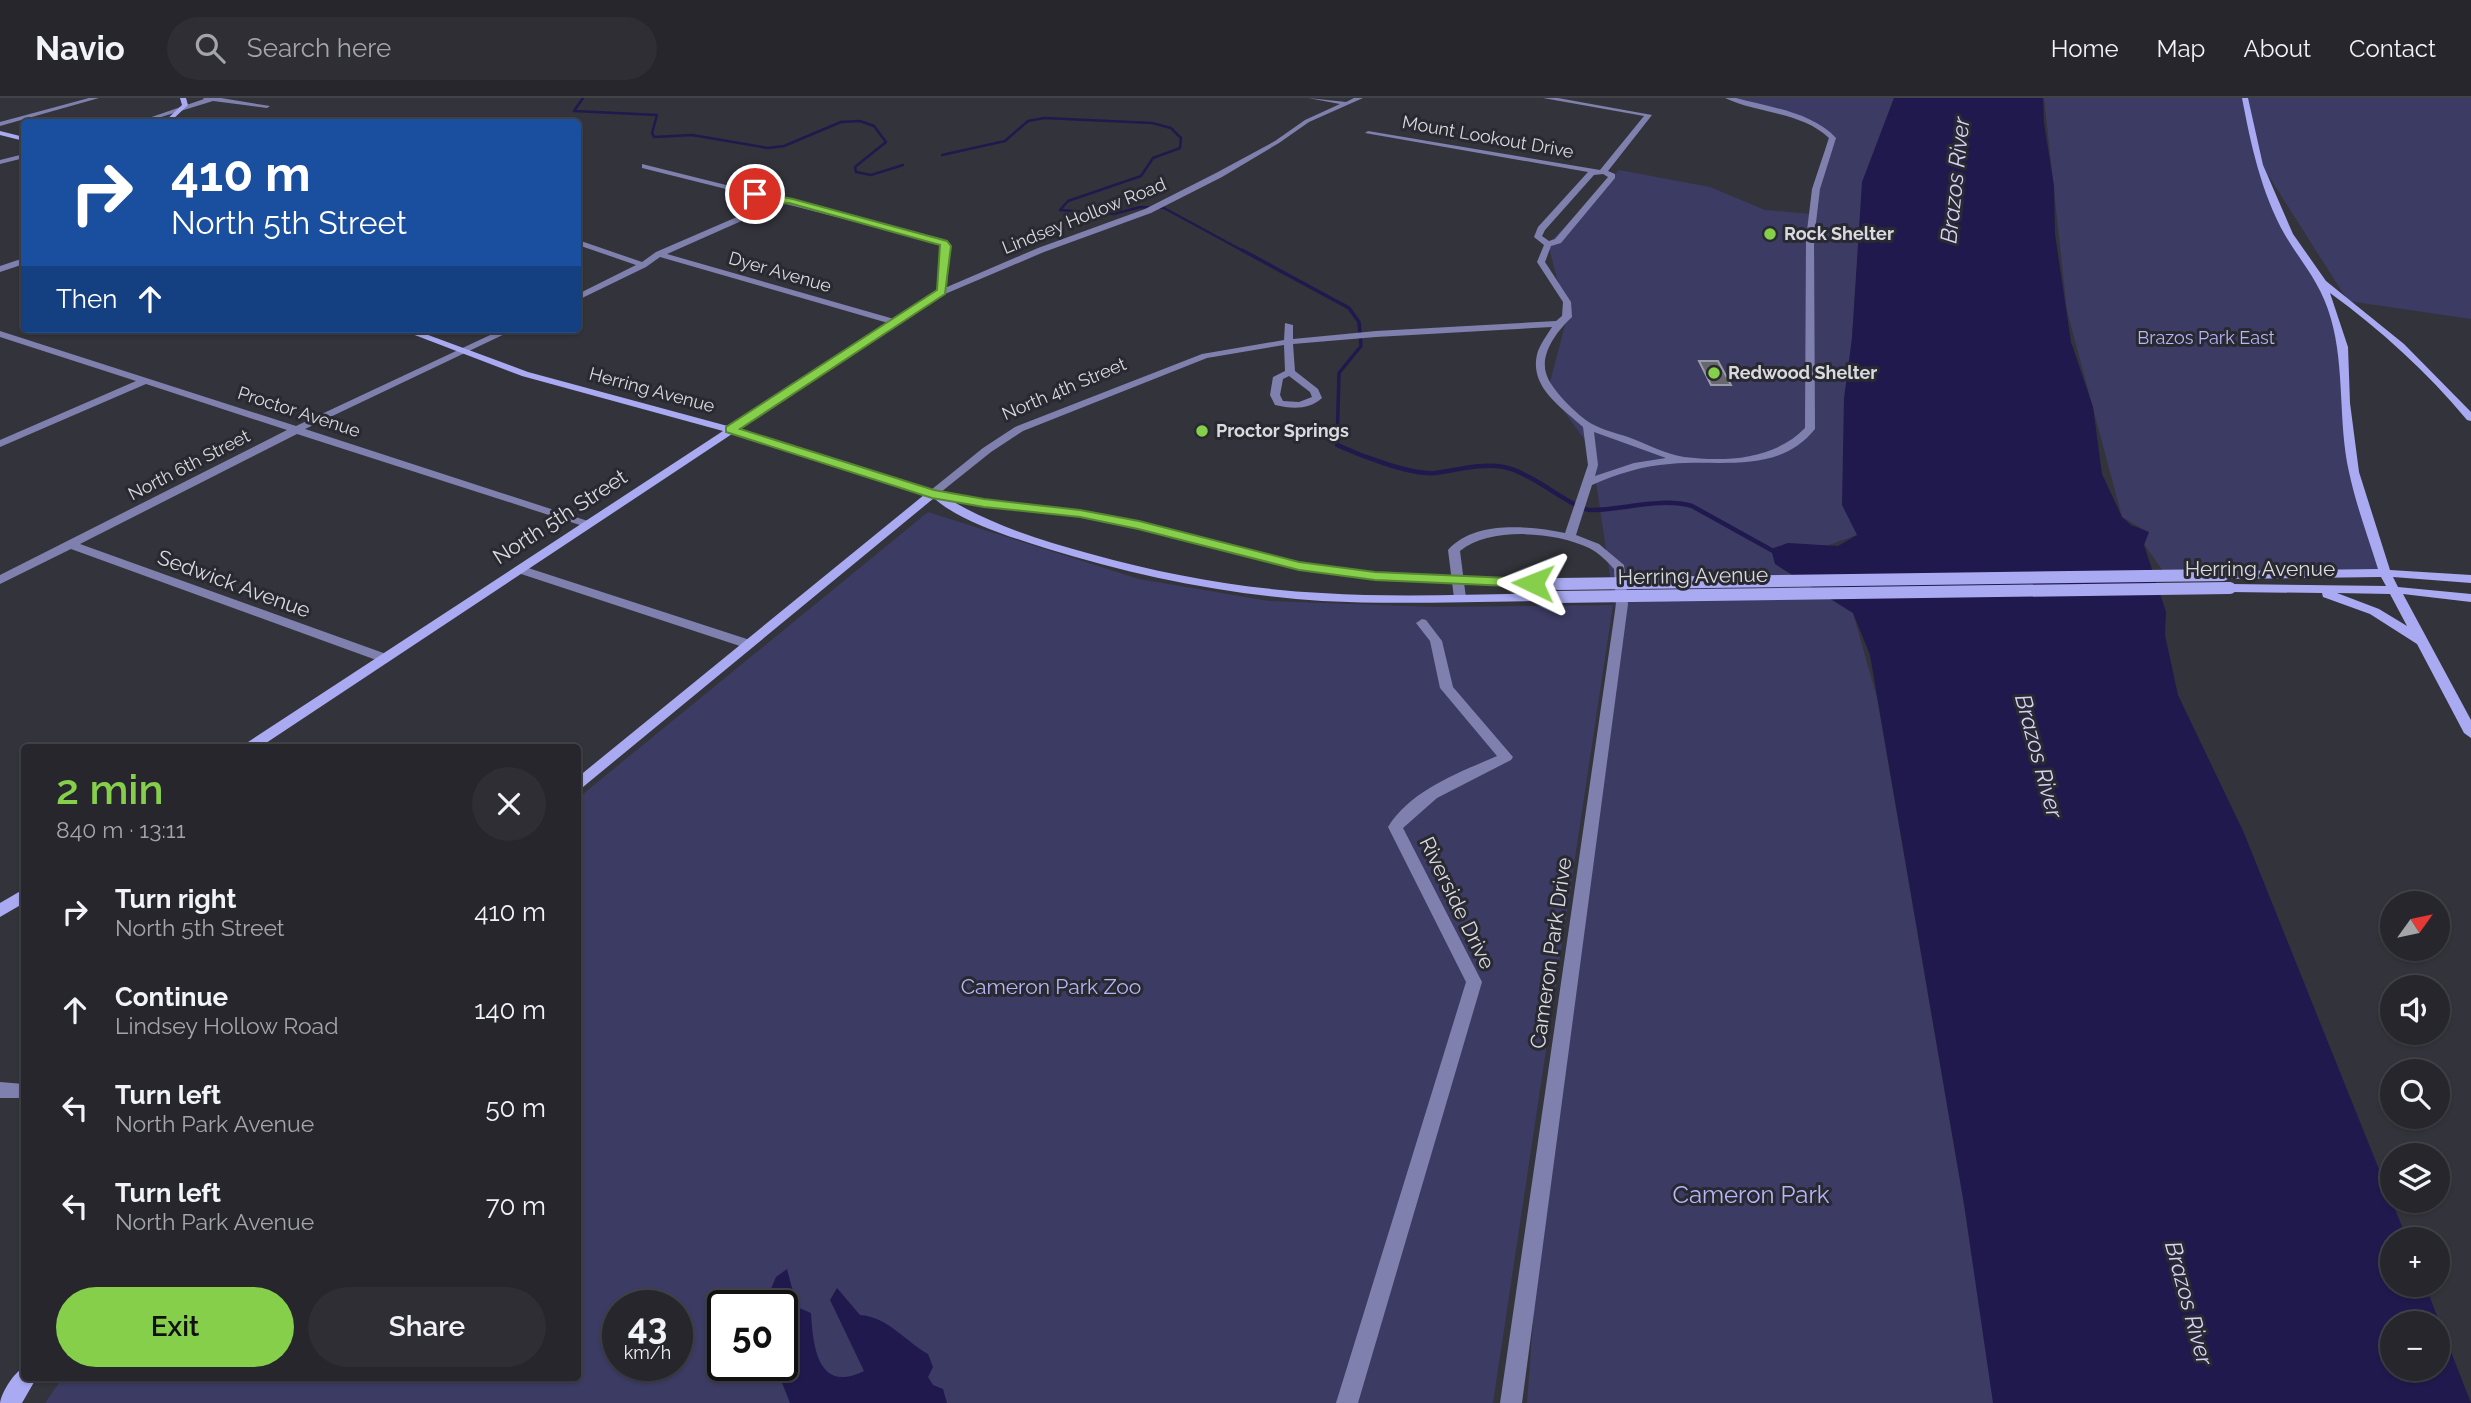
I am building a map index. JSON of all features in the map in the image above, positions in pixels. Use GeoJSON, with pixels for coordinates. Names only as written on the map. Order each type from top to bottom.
{"type":"FeatureCollection","features":[{"type":"Feature","properties":{"kind":"main road"},"geometry":{"type":"LineString","coordinates":[[171,119],[185,105],[183,98]]}},
{"type":"Feature","properties":{"kind":"main road"},"geometry":{"type":"LineString","coordinates":[[2245,98],[2259,165],[2289,234],[2322,282],[2343,347],[2345,403],[2354,472],[2385,573],[2471,733]]}},
{"type":"Feature","properties":{"kind":"main road"},"geometry":{"type":"LineString","coordinates":[[0,134],[21,138]]}},
{"type":"Feature","properties":{"kind":"main road"},"geometry":{"type":"LineString","coordinates":[[2322,282],[2348,300],[2441,383],[2471,418]]}},
{"type":"Feature","properties":{"kind":"main road","name":"Herring Avenue"},"geometry":{"type":"LineString","coordinates":[[415,333],[526,374],[730,430],[932,494],[1092,516],[1299,566],[1375,576],[1457,579],[1557,590],[2302,588],[2395,590],[2471,598]]}},
{"type":"Feature","properties":{"kind":"main road","name":"North 5th Street"},"geometry":{"type":"LineString","coordinates":[[259,744],[384,658],[730,430]]}},
{"type":"Feature","properties":{"kind":"main road","name":"Herring Avenue"},"geometry":{"type":"LineString","coordinates":[[932,494],[968,516],[1032,541],[1168,577],[1266,592],[1324,597],[1460,598],[1557,590],[2223,575],[2385,573],[2471,579]]}},
{"type":"Feature","properties":{"kind":"main road","name":"North 4th Street"},"geometry":{"type":"LineString","coordinates":[[581,782],[932,494]]}},
{"type":"Feature","properties":{"kind":"main road"},"geometry":{"type":"LineString","coordinates":[[2302,588],[2361,604],[2386,616],[2423,644]]}},
{"type":"Feature","properties":{"kind":"main road"},"geometry":{"type":"LineString","coordinates":[[0,912],[21,897]]}},
{"type":"Feature","properties":{"kind":"main road"},"geometry":{"type":"LineString","coordinates":[[9,1403],[24,1381]]}},
{"type":"Feature","properties":{"kind":"street"},"geometry":{"type":"LineString","coordinates":[[0,124],[96,98]]}},
{"type":"Feature","properties":{"kind":"street"},"geometry":{"type":"LineString","coordinates":[[150,119],[210,98],[268,106]]}},
{"type":"Feature","properties":{"kind":"street"},"geometry":{"type":"LineString","coordinates":[[1311,98],[1346,104]]}},
{"type":"Feature","properties":{"kind":"street","name":"Lindsey Hollow Road"},"geometry":{"type":"LineString","coordinates":[[893,322],[942,292],[1041,250],[1148,211],[1277,142],[1307,121],[1360,98]]}},
{"type":"Feature","properties":{"kind":"street"},"geometry":{"type":"LineString","coordinates":[[1546,98],[1649,115],[1604,172]]}},
{"type":"Feature","properties":{"kind":"street"},"geometry":{"type":"LineString","coordinates":[[1587,483],[1615,471],[1643,464],[1683,460],[1740,460],[1773,455],[1803,439],[1810,429],[1810,239],[1816,189],[1833,138],[1825,129],[1811,123],[1728,98]]}},
{"type":"Feature","properties":{"kind":"street","name":"Mount Lookout Drive"},"geometry":{"type":"LineString","coordinates":[[1368,133],[1604,172]]}},
{"type":"Feature","properties":{"kind":"street"},"geometry":{"type":"LineString","coordinates":[[0,162],[21,157]]}},
{"type":"Feature","properties":{"kind":"street"},"geometry":{"type":"LineString","coordinates":[[645,166],[780,201],[790,201],[943,243],[946,246],[942,292]]}},
{"type":"Feature","properties":{"kind":"street"},"geometry":{"type":"LineString","coordinates":[[1604,172],[1612,176],[1558,241],[1548,244],[1538,237],[1541,229],[1592,173],[1604,172]]}},
{"type":"Feature","properties":{"kind":"street"},"geometry":{"type":"LineString","coordinates":[[581,295],[643,265],[659,254],[780,201]]}},
{"type":"Feature","properties":{"kind":"street"},"geometry":{"type":"LineString","coordinates":[[581,243],[643,265]]}},
{"type":"Feature","properties":{"kind":"street"},"geometry":{"type":"LineString","coordinates":[[1548,244],[1541,262],[1567,302],[1567,317],[1558,324],[1543,351],[1540,371],[1548,390],[1588,426],[1683,460]]}},
{"type":"Feature","properties":{"kind":"street","name":"Dyer Avenue"},"geometry":{"type":"LineString","coordinates":[[659,254],[893,322]]}},
{"type":"Feature","properties":{"kind":"street"},"geometry":{"type":"LineString","coordinates":[[3,266],[21,262]]}},
{"type":"Feature","properties":{"kind":"street"},"geometry":{"type":"LineString","coordinates":[[3,266],[21,270]]}},
{"type":"Feature","properties":{"kind":"street","name":"North 5th Street"},"geometry":{"type":"LineString","coordinates":[[730,430],[893,322]]}},
{"type":"Feature","properties":{"kind":"street","name":"North 4th Street"},"geometry":{"type":"LineString","coordinates":[[932,494],[987,450],[1019,429],[1059,411],[1205,356],[1287,342],[1558,324]]}},
{"type":"Feature","properties":{"kind":"street"},"geometry":{"type":"LineString","coordinates":[[1288,325],[1290,372]]}},
{"type":"Feature","properties":{"kind":"street"},"geometry":{"type":"LineString","coordinates":[[1522,326],[1547,344]]}},
{"type":"Feature","properties":{"kind":"street","name":"North 6th Street"},"geometry":{"type":"LineString","coordinates":[[0,580],[296,430],[502,333]]}},
{"type":"Feature","properties":{"kind":"street","name":"Proctor Avenue"},"geometry":{"type":"LineString","coordinates":[[0,334],[587,524]]}},
{"type":"Feature","properties":{"kind":"street"},"geometry":{"type":"LineString","coordinates":[[0,444],[145,381]]}},
{"type":"Feature","properties":{"kind":"street"},"geometry":{"type":"LineString","coordinates":[[1569,538],[1593,466],[1588,426]]}},
{"type":"Feature","properties":{"kind":"street","name":"Cameron Park Drive"},"geometry":{"type":"LineString","coordinates":[[1457,579],[1454,550],[1461,540],[1476,534],[1520,531],[1569,538],[1593,545],[1620,568],[1622,604],[1511,1403]]}},
{"type":"Feature","properties":{"kind":"street","name":"Sedwick Avenue"},"geometry":{"type":"LineString","coordinates":[[71,545],[384,658]]}},
{"type":"Feature","properties":{"kind":"street"},"geometry":{"type":"LineString","coordinates":[[519,569],[748,644]]}},
{"type":"Feature","properties":{"kind":"street"},"geometry":{"type":"LineString","coordinates":[[1457,579],[1460,598]]}},
{"type":"Feature","properties":{"kind":"street","name":"Riverside Drive"},"geometry":{"type":"LineString","coordinates":[[1346,1403],[1474,982],[1395,827],[1409,808],[1433,792],[1506,757],[1447,688],[1436,641],[1422,623]]}},
{"type":"Feature","properties":{"kind":"street"},"geometry":{"type":"LineString","coordinates":[[0,1090],[21,1091]]}},
{"type":"Feature","properties":{"kind":"green space","name":"Cameron Park"},"geometry":{"type":"Polygon","coordinates":[[[1727,98],[1894,98],[1864,178],[1843,455],[1857,535],[1775,564],[1853,613],[1877,698],[1964,1204],[1995,1403],[1527,1403],[1547,1134],[1618,630],[1591,448],[1548,390],[1567,317],[1548,244],[1619,170],[1710,187],[1765,210],[1813,214],[1829,132],[1776,112],[1727,98]]]}},
{"type":"Feature","properties":{"kind":"green space","name":"Brazos Park East"},"geometry":{"type":"Polygon","coordinates":[[[2044,98],[2471,98],[2471,319],[2348,301],[2268,175],[2280,212],[2322,282],[2343,365],[2352,461],[2385,573],[2163,571],[2144,544],[2148,532],[2122,517],[2067,311],[2044,98]]]}},
{"type":"Feature","properties":{"kind":"green space","name":"Cameron Park Zoo"},"geometry":{"type":"Polygon","coordinates":[[[928,512],[1139,579],[1269,601],[1434,607],[1613,605],[1493,1403],[45,1403],[60,1381],[581,1381],[581,796],[928,512]]]}},
{"type":"Feature","properties":{"kind":"water","name":"Brazos River"},"geometry":{"type":"Polygon","coordinates":[[[1894,98],[2043,98],[2044,123],[2054,186],[2055,234],[2071,342],[2093,407],[2102,474],[2122,517],[2131,525],[2149,532],[2144,545],[2166,612],[2165,635],[2178,695],[2244,833],[2380,1172],[2380,1213],[2397,1213],[2402,1227],[2380,1227],[2380,1297],[2430,1297],[2435,1311],[2380,1311],[2380,1381],[2450,1381],[2450,1349],[2471,1403],[1993,1403],[1964,1204],[1870,655],[1853,613],[1775,564],[1771,549],[1788,543],[1838,546],[1857,535],[1842,505],[1844,398],[1852,338],[1862,182],[1894,98]]]}},
{"type":"Feature","properties":{"kind":"water"},"geometry":{"type":"Polygon","coordinates":[[[787,1269],[794,1290],[770,1290],[776,1277],[787,1269]]]}},
{"type":"Feature","properties":{"kind":"water"},"geometry":{"type":"Polygon","coordinates":[[[837,1288],[860,1315],[888,1325],[928,1354],[933,1367],[928,1377],[933,1385],[943,1389],[947,1403],[790,1403],[781,1381],[798,1381],[798,1307],[811,1313],[817,1352],[828,1372],[849,1377],[864,1371],[830,1300],[837,1288]]]}},
{"type":"Feature","properties":{"kind":"building","name":"Redwood Shelter"},"geometry":{"type":"Polygon","coordinates":[[[1699,361],[1718,361],[1731,385],[1711,385],[1699,361]]]}},
{"type":"Feature","properties":{"kind":"waterway"},"geometry":{"type":"LineString","coordinates":[[583,98],[574,111],[657,115],[652,133],[654,137],[692,135],[768,148],[784,146],[841,122],[860,121],[874,126],[886,142],[855,167],[856,172],[871,175],[903,165]]}},
{"type":"Feature","properties":{"kind":"waterway"},"geometry":{"type":"LineString","coordinates":[[942,155],[1005,141],[1028,121],[1044,118],[1152,123],[1171,128],[1181,138],[1180,148],[1153,158],[1141,176],[1068,201],[1060,210],[1114,214],[1140,207],[1164,208],[1245,252]]}},
{"type":"Feature","properties":{"kind":"waterway"},"geometry":{"type":"LineString","coordinates":[[1242,250],[1349,308],[1359,322],[1361,346],[1339,373],[1337,445]]}},
{"type":"Feature","properties":{"kind":"waterway"},"geometry":{"type":"LineString","coordinates":[[1337,445],[1341,446]]}},
{"type":"Feature","properties":{"kind":"waterway"},"geometry":{"type":"LineString","coordinates":[[1337,445],[1385,463],[1425,473],[1478,466],[1504,467],[1515,470],[1573,504],[1590,510],[1654,503],[1692,506],[1775,552]]}},
{"type":"Feature","properties":{"kind":"place","name":"Rock Shelter"},"geometry":{"type":"Point","coordinates":[1770,234]}},
{"type":"Feature","properties":{"kind":"place","name":"Redwood Shelter"},"geometry":{"type":"Point","coordinates":[1714,373]}},
{"type":"Feature","properties":{"kind":"place","name":"Proctor Springs"},"geometry":{"type":"Point","coordinates":[1202,431]}},
{"type":"Feature","properties":{"kind":"route"},"geometry":{"type":"LineString","coordinates":[[755,194],[940,241],[946,246],[942,292],[730,430],[932,494],[984,503],[1080,513],[1139,525],[1216,547],[1299,566],[1375,576],[1533,583]]}}]}
